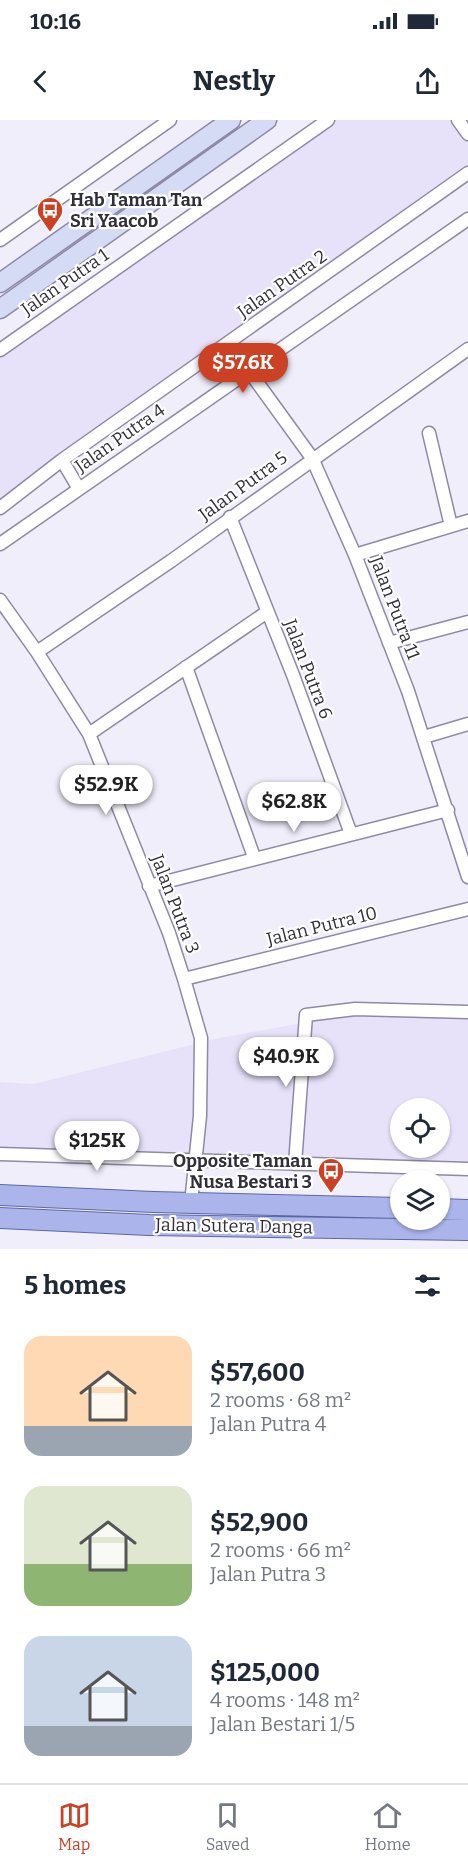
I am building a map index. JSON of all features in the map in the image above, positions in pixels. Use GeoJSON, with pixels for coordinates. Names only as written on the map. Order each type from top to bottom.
{"type":"FeatureCollection","features":[{"type":"Feature","properties":{"kind":"main road"},"geometry":{"type":"LineString","coordinates":[[0,283],[231,120]]}},
{"type":"Feature","properties":{"kind":"main road"},"geometry":{"type":"LineString","coordinates":[[0,309],[267,120]]}},
{"type":"Feature","properties":{"kind":"main road","name":"Jalan Sutera Danga"},"geometry":{"type":"LineString","coordinates":[[0,1195],[390,1208]]}},
{"type":"Feature","properties":{"kind":"main road"},"geometry":{"type":"LineString","coordinates":[[450,1209],[468,1210]]}},
{"type":"Feature","properties":{"kind":"main road","name":"Jalan Sutera Danga"},"geometry":{"type":"LineString","coordinates":[[0,1218],[149,1225],[468,1230]]}},
{"type":"Feature","properties":{"kind":"street"},"geometry":{"type":"LineString","coordinates":[[0,240],[170,120]]}},
{"type":"Feature","properties":{"kind":"street","name":"Jalan Putra 1"},"geometry":{"type":"LineString","coordinates":[[0,350],[328,120]]}},
{"type":"Feature","properties":{"kind":"street"},"geometry":{"type":"LineString","coordinates":[[458,120],[468,134]]}},
{"type":"Feature","properties":{"kind":"street","name":"Jalan Putra 2"},"geometry":{"type":"LineString","coordinates":[[0,508],[62,460],[468,173]]}},
{"type":"Feature","properties":{"kind":"street","name":"Jalan Putra 4"},"geometry":{"type":"LineString","coordinates":[[0,544],[468,219]]}},
{"type":"Feature","properties":{"kind":"street","name":"Jalan Putra 5"},"geometry":{"type":"LineString","coordinates":[[38,652],[468,348]]}},
{"type":"Feature","properties":{"kind":"street","name":"Jalan Putra 11"},"geometry":{"type":"LineString","coordinates":[[249,371],[312,458],[355,555],[424,737],[468,878]]}},
{"type":"Feature","properties":{"kind":"street"},"geometry":{"type":"LineString","coordinates":[[429,433],[451,526]]}},
{"type":"Feature","properties":{"kind":"street"},"geometry":{"type":"LineString","coordinates":[[62,460],[79,489]]}},
{"type":"Feature","properties":{"kind":"street","name":"Jalan Putra 6"},"geometry":{"type":"LineString","coordinates":[[230,517],[293,675],[351,834]]}},
{"type":"Feature","properties":{"kind":"street"},"geometry":{"type":"LineString","coordinates":[[355,555],[468,520]]}},
{"type":"Feature","properties":{"kind":"street","name":"Jalan Putra 3"},"geometry":{"type":"LineString","coordinates":[[0,600],[38,652],[89,734],[184,979],[201,1038],[200,1116],[191,1203]]}},
{"type":"Feature","properties":{"kind":"street"},"geometry":{"type":"LineString","coordinates":[[89,734],[267,612]]}},
{"type":"Feature","properties":{"kind":"street"},"geometry":{"type":"LineString","coordinates":[[389,644],[468,622]]}},
{"type":"Feature","properties":{"kind":"street"},"geometry":{"type":"LineString","coordinates":[[186,667],[254,857]]}},
{"type":"Feature","properties":{"kind":"street"},"geometry":{"type":"LineString","coordinates":[[424,737],[468,724]]}},
{"type":"Feature","properties":{"kind":"street"},"geometry":{"type":"LineString","coordinates":[[149,886],[254,857],[448,810]]}},
{"type":"Feature","properties":{"kind":"street","name":"Jalan Putra 10"},"geometry":{"type":"LineString","coordinates":[[184,979],[468,909]]}},
{"type":"Feature","properties":{"kind":"street"},"geometry":{"type":"LineString","coordinates":[[295,1164],[306,1015],[355,1009],[468,1012]]}},
{"type":"Feature","properties":{"kind":"street"},"geometry":{"type":"LineString","coordinates":[[0,1154],[468,1169]]}},
{"type":"Feature","properties":{"kind":"shaded area"},"geometry":{"type":"Polygon","coordinates":[[[318,120],[464,120],[468,126],[468,179],[78,454],[0,514],[0,343],[318,120]]]}},
{"type":"Feature","properties":{"kind":"shaded area"},"geometry":{"type":"Polygon","coordinates":[[[353,1014],[468,1017],[468,1164],[0,1149],[0,1082],[34,1084],[219,1038],[353,1014]]]}},
{"type":"Feature","properties":{"kind":"place","name":"Hab Taman Tan Sri Yaacob"},"geometry":{"type":"Point","coordinates":[50,233]}},
{"type":"Feature","properties":{"kind":"place","name":"Opposite Taman Nusa Bestari 3"},"geometry":{"type":"Point","coordinates":[331,1194]}}]}
